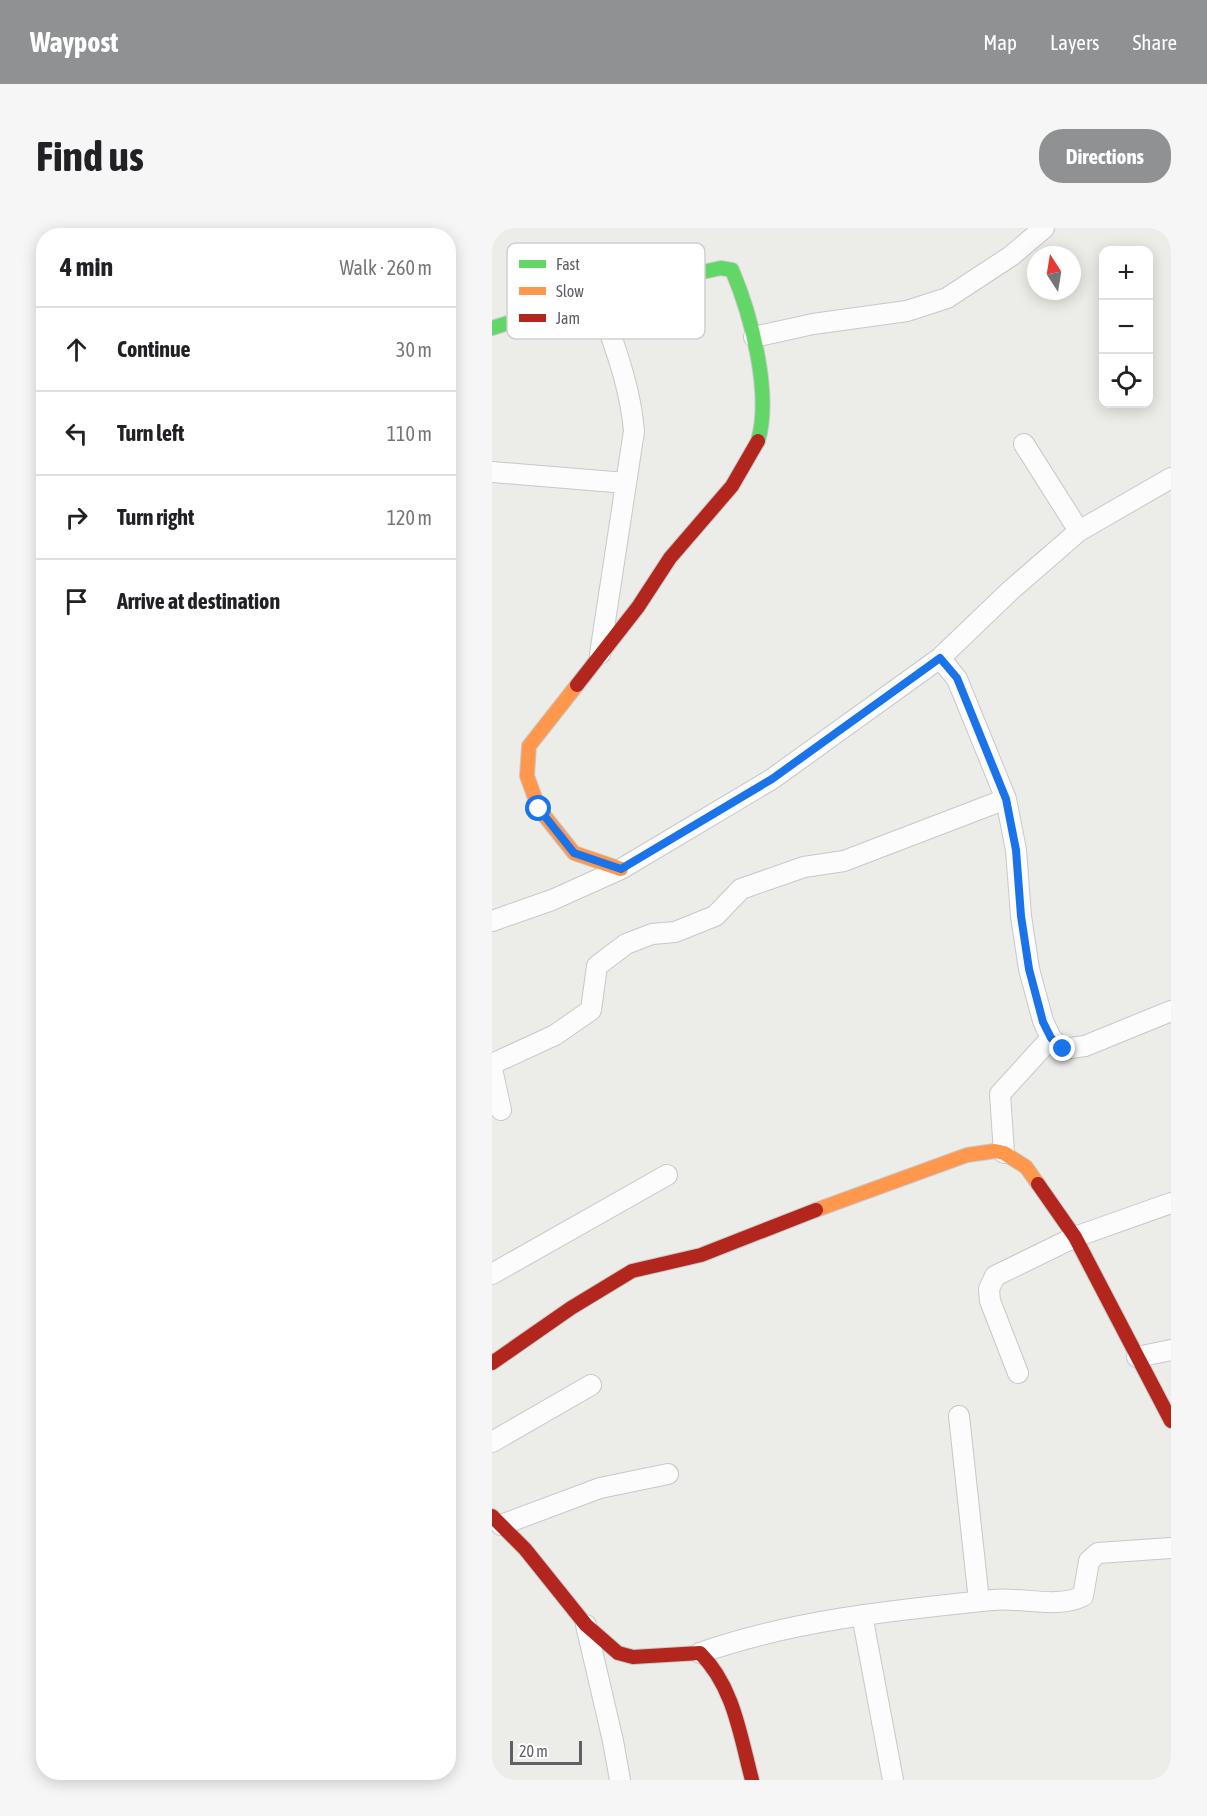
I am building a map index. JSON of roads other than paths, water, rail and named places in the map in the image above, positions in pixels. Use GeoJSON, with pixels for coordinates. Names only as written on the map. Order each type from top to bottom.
{"type":"FeatureCollection","features":[{"type":"Feature","properties":{"kind":"street"},"geometry":{"type":"LineString","coordinates":[[754,337],[813,324],[907,311],[947,298],[1011,256],[1044,228]]}},
{"type":"Feature","properties":{"kind":"street"},"geometry":{"type":"LineString","coordinates":[[621,869],[574,853],[539,809],[527,776],[529,746],[639,606],[670,557],[742,472],[752,455],[762,421],[754,337],[739,283],[732,270],[721,268],[705,271]]}},
{"type":"Feature","properties":{"kind":"street"},"geometry":{"type":"LineString","coordinates":[[492,328],[507,323]]}},
{"type":"Feature","properties":{"kind":"street"},"geometry":{"type":"LineString","coordinates":[[600,654],[634,431],[631,402],[611,339]]}},
{"type":"Feature","properties":{"kind":"street"},"geometry":{"type":"LineString","coordinates":[[1024,444],[1079,531]]}},
{"type":"Feature","properties":{"kind":"street"},"geometry":{"type":"LineString","coordinates":[[492,472],[626,483]]}},
{"type":"Feature","properties":{"kind":"street"},"geometry":{"type":"LineString","coordinates":[[492,921],[552,900],[621,869],[772,779],[940,658],[1011,590],[1079,531],[1171,478]]}},
{"type":"Feature","properties":{"kind":"street"},"geometry":{"type":"LineString","coordinates":[[940,658],[957,678],[1006,799],[1016,850],[1021,916],[1029,969],[1043,1022],[1051,1038],[1063,1049],[1085,1046],[1171,1011]]}},
{"type":"Feature","properties":{"kind":"street"},"geometry":{"type":"LineString","coordinates":[[492,1064],[555,1035],[591,1010],[597,966],[626,944],[652,934],[675,932],[715,916],[741,889],[804,867],[844,861],[1006,799]]}},
{"type":"Feature","properties":{"kind":"street"},"geometry":{"type":"LineString","coordinates":[[1004,1153],[1000,1094],[1051,1038]]}},
{"type":"Feature","properties":{"kind":"street"},"geometry":{"type":"LineString","coordinates":[[492,1069],[501,1110]]}},
{"type":"Feature","properties":{"kind":"street"},"geometry":{"type":"LineString","coordinates":[[492,1363],[571,1308],[632,1271],[701,1255],[967,1155],[995,1151],[1004,1153],[1026,1167],[1075,1237],[1171,1421]]}},
{"type":"Feature","properties":{"kind":"street"},"geometry":{"type":"LineString","coordinates":[[492,1274],[667,1175]]}},
{"type":"Feature","properties":{"kind":"street"},"geometry":{"type":"LineString","coordinates":[[1018,1373],[990,1300],[989,1289],[995,1276],[1006,1268],[1075,1237],[1171,1203]]}},
{"type":"Feature","properties":{"kind":"street"},"geometry":{"type":"LineString","coordinates":[[1137,1357],[1171,1350]]}},
{"type":"Feature","properties":{"kind":"street"},"geometry":{"type":"LineString","coordinates":[[492,1442],[591,1385]]}},
{"type":"Feature","properties":{"kind":"street"},"geometry":{"type":"LineString","coordinates":[[959,1416],[979,1601]]}},
{"type":"Feature","properties":{"kind":"street"},"geometry":{"type":"LineString","coordinates":[[668,1474],[600,1488],[496,1521],[525,1549],[586,1625],[618,1653],[625,1655],[700,1653],[737,1640],[862,1615],[979,1601],[1009,1598],[1071,1602],[1083,1596],[1089,1561],[1098,1553],[1171,1548]]}},
{"type":"Feature","properties":{"kind":"street"},"geometry":{"type":"LineString","coordinates":[[862,1615],[893,1780]]}},
{"type":"Feature","properties":{"kind":"street"},"geometry":{"type":"LineString","coordinates":[[586,1625],[620,1780]]}},
{"type":"Feature","properties":{"kind":"street"},"geometry":{"type":"LineString","coordinates":[[700,1653],[713,1663],[728,1689],[752,1780]]}}]}
